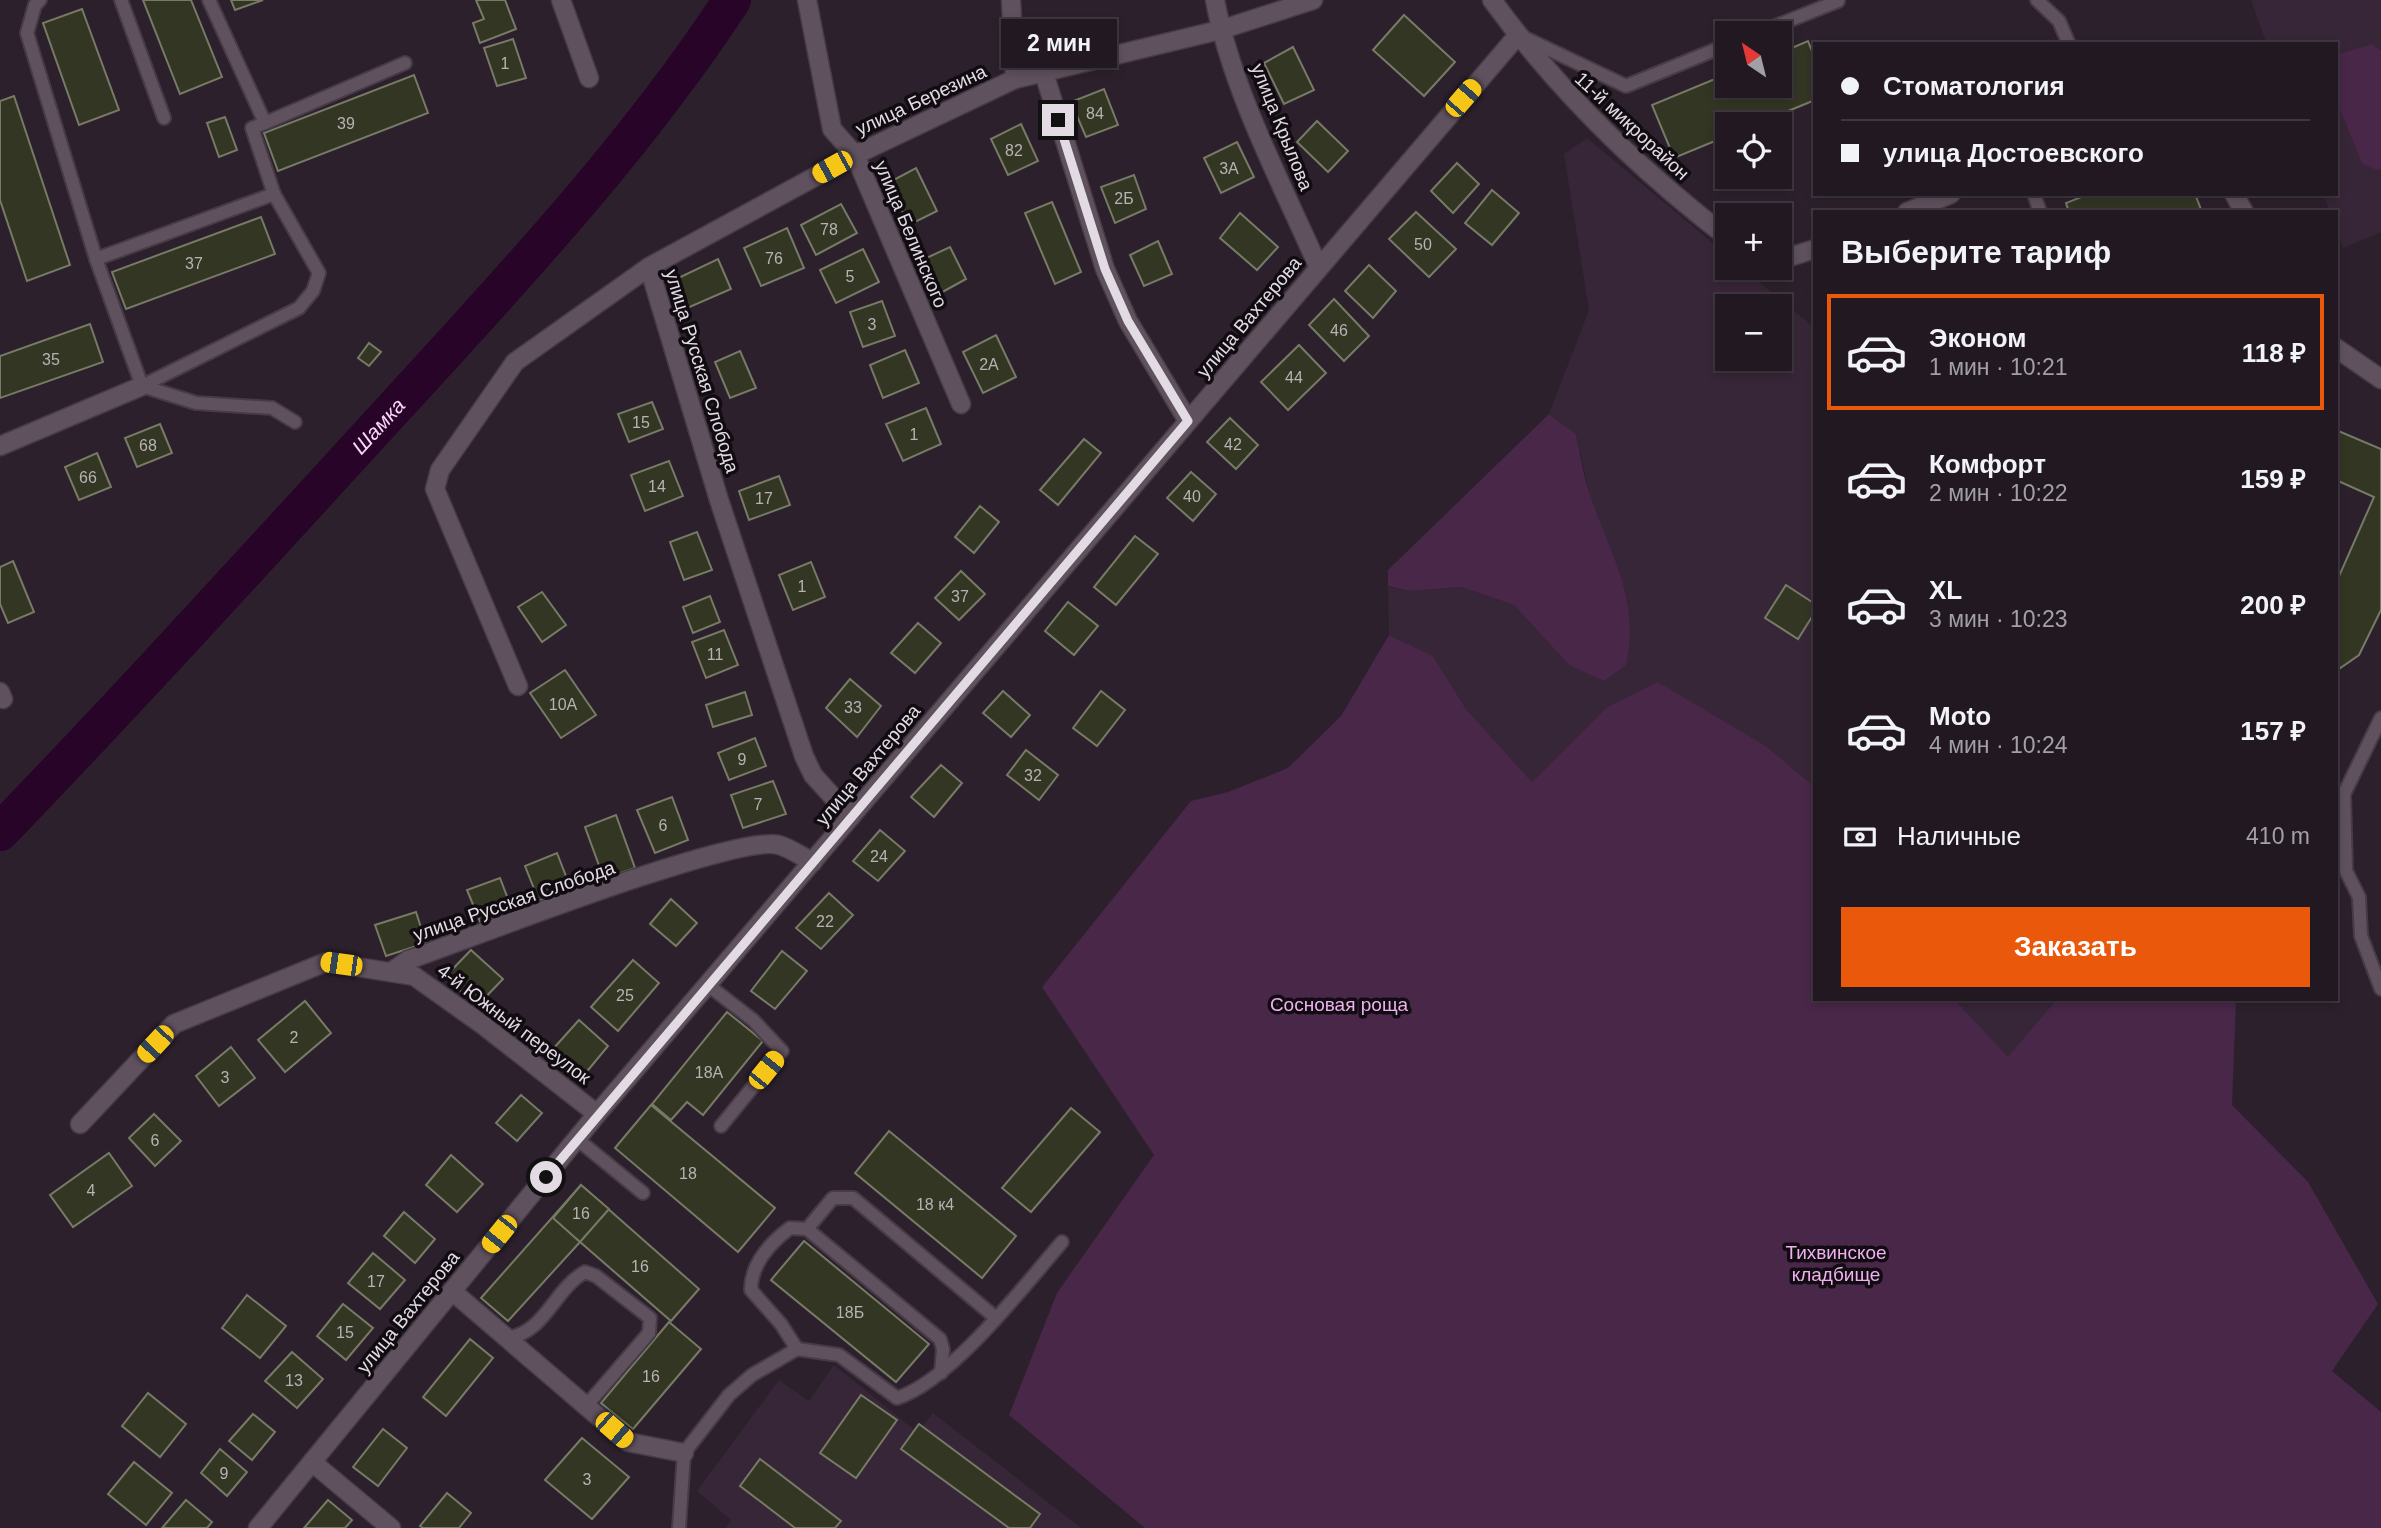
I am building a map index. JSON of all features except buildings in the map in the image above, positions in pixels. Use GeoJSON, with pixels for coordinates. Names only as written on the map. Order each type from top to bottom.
{"type":"FeatureCollection","features":[{"type":"Feature","properties":{"kind":"street"},"geometry":{"type":"LineString","coordinates":[[561,0],[589,79]]}},
{"type":"Feature","properties":{"kind":"street","name":"улица Белинского"},"geometry":{"type":"LineString","coordinates":[[807,0],[832,129],[855,155],[961,404]]}},
{"type":"Feature","properties":{"kind":"street"},"geometry":{"type":"LineString","coordinates":[[1011,0],[1015,79]]}},
{"type":"Feature","properties":{"kind":"street","name":"улица Крылова"},"geometry":{"type":"LineString","coordinates":[[1215,0],[1220,30],[1264,145],[1318,267]]}},
{"type":"Feature","properties":{"kind":"street","name":"улица Березина"},"geometry":{"type":"LineString","coordinates":[[649,267],[855,155],[1015,79],[1220,30],[1312,0]]}},
{"type":"Feature","properties":{"kind":"street","name":"11-й микрорайон"},"geometry":{"type":"LineString","coordinates":[[1492,0],[1553,80],[1666,188],[1715,227]]}},
{"type":"Feature","properties":{"kind":"street","name":"улица Вахтерова"},"geometry":{"type":"LineString","coordinates":[[258,1528],[597,1114],[1518,35]]}},
{"type":"Feature","properties":{"kind":"street"},"geometry":{"type":"LineString","coordinates":[[1044,73],[1105,269],[1128,321],[1188,421]]}},
{"type":"Feature","properties":{"kind":"street"},"geometry":{"type":"LineString","coordinates":[[1912,210],[1946,196]]}},
{"type":"Feature","properties":{"kind":"street"},"geometry":{"type":"LineString","coordinates":[[1792,256],[1813,250]]}},
{"type":"Feature","properties":{"kind":"street","name":"улица Русская Слобода"},"geometry":{"type":"LineString","coordinates":[[518,686],[435,489],[440,470],[514,362],[649,267],[719,500],[804,756],[813,775],[851,817]]}},
{"type":"Feature","properties":{"kind":"street"},"geometry":{"type":"LineString","coordinates":[[2338,349],[2381,379]]}},
{"type":"Feature","properties":{"kind":"street"},"geometry":{"type":"LineString","coordinates":[[0,446],[142,386]]}},
{"type":"Feature","properties":{"kind":"street","name":"улица Русская Слобода"},"geometry":{"type":"LineString","coordinates":[[391,972],[408,960],[680,865],[740,849],[778,844],[813,862]]}},
{"type":"Feature","properties":{"kind":"street","name":"4-й Южный переулок"},"geometry":{"type":"LineString","coordinates":[[80,1124],[174,1024],[326,962],[414,976],[597,1114]]}},
{"type":"Feature","properties":{"kind":"street"},"geometry":{"type":"LineString","coordinates":[[452,1291],[628,1443],[684,1453]]}},
{"type":"Feature","properties":{"kind":"street"},"geometry":{"type":"LineString","coordinates":[[312,1462],[391,1528]]}},
{"type":"Feature","properties":{"kind":"lane"},"geometry":{"type":"LineString","coordinates":[[40,0],[35,5],[27,33],[96,259],[142,386]]}},
{"type":"Feature","properties":{"kind":"lane"},"geometry":{"type":"LineString","coordinates":[[121,0],[164,118]]}},
{"type":"Feature","properties":{"kind":"lane"},"geometry":{"type":"LineString","coordinates":[[209,0],[265,123]]}},
{"type":"Feature","properties":{"kind":"lane"},"geometry":{"type":"LineString","coordinates":[[2037,0],[2059,21],[2068,42]]}},
{"type":"Feature","properties":{"kind":"lane"},"geometry":{"type":"LineString","coordinates":[[1788,21],[1838,1]]}},
{"type":"Feature","properties":{"kind":"lane"},"geometry":{"type":"LineString","coordinates":[[1518,35],[1626,86],[1715,50]]}},
{"type":"Feature","properties":{"kind":"lane"},"geometry":{"type":"LineString","coordinates":[[142,386],[299,308],[313,291],[319,273],[274,194],[252,128],[405,63]]}},
{"type":"Feature","properties":{"kind":"lane"},"geometry":{"type":"LineString","coordinates":[[96,259],[274,194]]}},
{"type":"Feature","properties":{"kind":"lane"},"geometry":{"type":"LineString","coordinates":[[142,386],[196,403],[272,408],[295,422]]}},
{"type":"Feature","properties":{"kind":"lane"},"geometry":{"type":"LineString","coordinates":[[2381,718],[2340,791],[2346,871],[2359,897],[2361,936],[2381,989]]}},
{"type":"Feature","properties":{"kind":"lane"},"geometry":{"type":"LineString","coordinates":[[708,985],[753,1020],[782,1051],[721,1126]]}},
{"type":"Feature","properties":{"kind":"lane"},"geometry":{"type":"LineString","coordinates":[[578,1139],[643,1193]]}},
{"type":"Feature","properties":{"kind":"lane"},"geometry":{"type":"LineString","coordinates":[[807,1229],[833,1198],[853,1198],[996,1318]]}},
{"type":"Feature","properties":{"kind":"lane"},"geometry":{"type":"LineString","coordinates":[[797,1349],[781,1324],[751,1290],[751,1273],[776,1239],[790,1228],[807,1229],[940,1339],[943,1349],[941,1374]]}},
{"type":"Feature","properties":{"kind":"lane"},"geometry":{"type":"LineString","coordinates":[[679,1528],[684,1453],[729,1395],[752,1375],[797,1349],[839,1355],[897,1398],[913,1393],[941,1374],[996,1318],[1062,1242]]}},
{"type":"Feature","properties":{"kind":"lane"},"geometry":{"type":"LineString","coordinates":[[506,1338],[519,1336],[533,1329],[574,1278],[585,1272],[596,1276],[650,1318],[649,1333],[586,1406]]}},
{"type":"Feature","properties":{"kind":"shaded area"},"geometry":{"type":"Polygon","coordinates":[[[2251,0],[2381,0],[2381,232],[2343,248],[2338,234],[2338,210],[2329,210],[2324,196],[2338,196],[2338,42],[2266,42],[2251,0]]]}},
{"type":"Feature","properties":{"kind":"shaded area"},"geometry":{"type":"Polygon","coordinates":[[[1587,138],[1715,245],[1715,280],[1757,280],[1774,294],[1715,294],[1715,371],[1792,371],[1792,309],[1813,326],[1813,785],[1767,747],[1606,708],[1532,782],[1466,709],[1433,656],[1389,635],[1388,587],[1409,591],[1461,587],[1514,605],[1569,665],[1589,491],[1576,434],[1549,414],[1589,310],[1564,154],[1587,138]]]}},
{"type":"Feature","properties":{"kind":"shaded area"},"geometry":{"type":"Polygon","coordinates":[[[1956,1001],[2055,1001],[2008,1058],[1956,1001]]]}},
{"type":"Feature","properties":{"kind":"shaded area"},"geometry":{"type":"Polygon","coordinates":[[[834,1365],[917,1432],[933,1413],[1081,1528],[726,1528],[731,1520],[697,1491],[779,1380],[809,1401],[834,1365]]]}},
{"type":"Feature","properties":{"kind":"green space"},"geometry":{"type":"Polygon","coordinates":[[[2372,44],[2381,51],[2381,169],[2376,170],[2362,163],[2338,105],[2338,54],[2372,44]]]}},
{"type":"Feature","properties":{"kind":"green space"},"geometry":{"type":"Polygon","coordinates":[[[1549,414],[1576,434],[1589,492],[1621,576],[1626,597],[1630,641],[1626,665],[1604,681],[1569,665],[1514,605],[1461,587],[1409,591],[1388,586],[1388,570],[1549,414]]]}},
{"type":"Feature","properties":{"kind":"green space"},"geometry":{"type":"Polygon","coordinates":[[[1389,635],[1433,656],[1466,709],[1532,782],[1606,708],[1658,682],[1767,747],[1813,785],[1813,1001],[1956,1001],[2008,1057],[2055,1001],[2236,1001],[2232,1105],[2308,1182],[2378,1304],[2332,1371],[2381,1412],[2381,1528],[1145,1528],[1009,1415],[1057,1293],[1154,1155],[1042,987],[1191,801],[1228,792],[1288,768],[1341,716],[1389,635]]]}},
{"type":"Feature","properties":{"kind":"waterway","name":"Шамка"},"geometry":{"type":"LineString","coordinates":[[0,832],[199,621],[572,210],[655,108],[732,0]]}},
{"type":"Feature","properties":{"kind":"route"},"geometry":{"type":"LineString","coordinates":[[546,1177],[1188,421],[1128,321],[1105,269],[1086,216],[1058,120]]}},
{"type":"Feature","properties":{"kind":"park label","name":"Сосновая роща"},"geometry":{"type":"Point","coordinates":[1339,1004]}},
{"type":"Feature","properties":{"kind":"park label","name":"Тихвинское кладбище"},"geometry":{"type":"Point","coordinates":[1836,1263]}}]}
